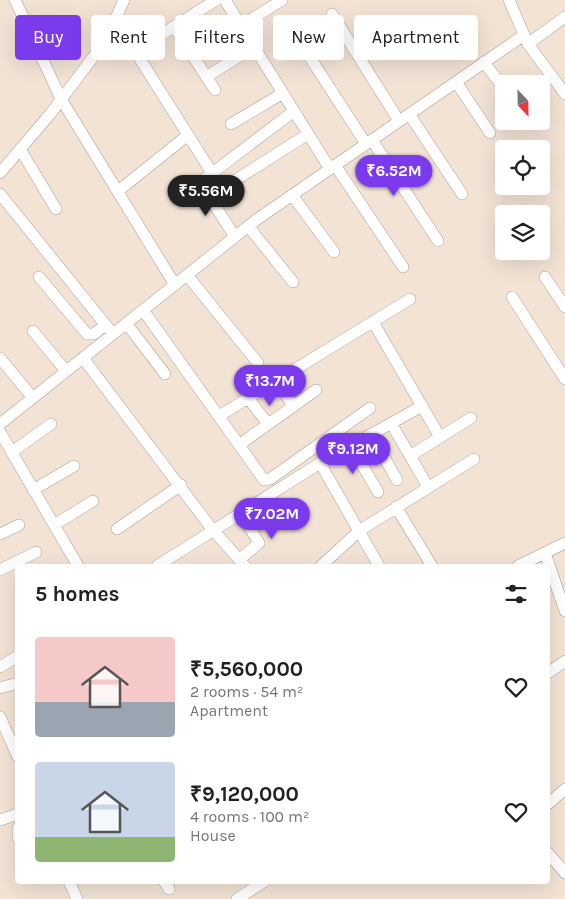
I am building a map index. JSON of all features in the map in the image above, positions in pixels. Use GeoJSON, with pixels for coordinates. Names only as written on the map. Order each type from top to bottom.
{"type":"FeatureCollection","features":[{"type":"Feature","properties":{"kind":"street"},"geometry":{"type":"LineString","coordinates":[[15,0],[61,99],[175,284]]}},
{"type":"Feature","properties":{"kind":"street"},"geometry":{"type":"LineString","coordinates":[[118,15],[124,0]]}},
{"type":"Feature","properties":{"kind":"street"},"geometry":{"type":"LineString","coordinates":[[165,32],[216,0]]}},
{"type":"Feature","properties":{"kind":"street"},"geometry":{"type":"LineString","coordinates":[[225,0],[234,15]]}},
{"type":"Feature","properties":{"kind":"street"},"geometry":{"type":"LineString","coordinates":[[258,15],[282,0]]}},
{"type":"Feature","properties":{"kind":"street"},"geometry":{"type":"LineString","coordinates":[[509,0],[526,40],[565,94]]}},
{"type":"Feature","properties":{"kind":"street"},"geometry":{"type":"LineString","coordinates":[[332,14],[399,121]]}},
{"type":"Feature","properties":{"kind":"street"},"geometry":{"type":"LineString","coordinates":[[39,277],[86,334],[94,334],[126,324],[248,226],[292,195],[484,62],[565,17]]}},
{"type":"Feature","properties":{"kind":"street"},"geometry":{"type":"LineString","coordinates":[[174,26],[215,90]]}},
{"type":"Feature","properties":{"kind":"street"},"geometry":{"type":"LineString","coordinates":[[0,174],[91,60]]}},
{"type":"Feature","properties":{"kind":"street"},"geometry":{"type":"LineString","coordinates":[[141,60],[212,173]]}},
{"type":"Feature","properties":{"kind":"street"},"geometry":{"type":"LineString","coordinates":[[206,77],[233,60]]}},
{"type":"Feature","properties":{"kind":"street"},"geometry":{"type":"LineString","coordinates":[[262,60],[308,134],[403,267]]}},
{"type":"Feature","properties":{"kind":"street"},"geometry":{"type":"LineString","coordinates":[[312,60],[438,241]]}},
{"type":"Feature","properties":{"kind":"street"},"geometry":{"type":"LineString","coordinates":[[484,62],[495,77]]}},
{"type":"Feature","properties":{"kind":"street"},"geometry":{"type":"LineString","coordinates":[[456,82],[490,133]]}},
{"type":"Feature","properties":{"kind":"street"},"geometry":{"type":"LineString","coordinates":[[232,124],[283,93]]}},
{"type":"Feature","properties":{"kind":"street"},"geometry":{"type":"LineString","coordinates":[[178,199],[294,111]]}},
{"type":"Feature","properties":{"kind":"street"},"geometry":{"type":"LineString","coordinates":[[410,114],[462,194]]}},
{"type":"Feature","properties":{"kind":"street"},"geometry":{"type":"LineString","coordinates":[[209,197],[308,134]]}},
{"type":"Feature","properties":{"kind":"street"},"geometry":{"type":"LineString","coordinates":[[118,191],[188,135]]}},
{"type":"Feature","properties":{"kind":"street"},"geometry":{"type":"LineString","coordinates":[[20,149],[56,209]]}},
{"type":"Feature","properties":{"kind":"street"},"geometry":{"type":"LineString","coordinates":[[200,182],[235,237]]}},
{"type":"Feature","properties":{"kind":"street"},"geometry":{"type":"LineString","coordinates":[[0,194],[109,330]]}},
{"type":"Feature","properties":{"kind":"street"},"geometry":{"type":"LineString","coordinates":[[292,195],[334,252]]}},
{"type":"Feature","properties":{"kind":"street"},"geometry":{"type":"LineString","coordinates":[[248,226],[293,282]]}},
{"type":"Feature","properties":{"kind":"street"},"geometry":{"type":"LineString","coordinates":[[187,275],[258,363]]}},
{"type":"Feature","properties":{"kind":"street"},"geometry":{"type":"LineString","coordinates":[[545,277],[565,307]]}},
{"type":"Feature","properties":{"kind":"street"},"geometry":{"type":"LineString","coordinates":[[512,297],[565,379]]}},
{"type":"Feature","properties":{"kind":"street"},"geometry":{"type":"LineString","coordinates":[[219,416],[410,298]]}},
{"type":"Feature","properties":{"kind":"street"},"geometry":{"type":"LineString","coordinates":[[143,310],[264,480],[270,479],[370,408]]}},
{"type":"Feature","properties":{"kind":"street"},"geometry":{"type":"LineString","coordinates":[[373,322],[440,437]]}},
{"type":"Feature","properties":{"kind":"street"},"geometry":{"type":"LineString","coordinates":[[126,324],[165,374]]}},
{"type":"Feature","properties":{"kind":"street"},"geometry":{"type":"LineString","coordinates":[[0,424],[83,358],[109,330]]}},
{"type":"Feature","properties":{"kind":"street"},"geometry":{"type":"LineString","coordinates":[[33,331],[66,372]]}},
{"type":"Feature","properties":{"kind":"street"},"geometry":{"type":"LineString","coordinates":[[0,358],[33,398]]}},
{"type":"Feature","properties":{"kind":"street"},"geometry":{"type":"LineString","coordinates":[[83,358],[181,485],[212,530],[242,563],[259,543],[240,512]]}},
{"type":"Feature","properties":{"kind":"street"},"geometry":{"type":"LineString","coordinates":[[277,380],[292,406]]}},
{"type":"Feature","properties":{"kind":"street"},"geometry":{"type":"LineString","coordinates":[[239,445],[316,390]]}},
{"type":"Feature","properties":{"kind":"street"},"geometry":{"type":"LineString","coordinates":[[248,398],[268,424]]}},
{"type":"Feature","properties":{"kind":"street"},"geometry":{"type":"LineString","coordinates":[[160,564],[320,463],[422,406]]}},
{"type":"Feature","properties":{"kind":"street"},"geometry":{"type":"LineString","coordinates":[[410,456],[472,418]]}},
{"type":"Feature","properties":{"kind":"street"},"geometry":{"type":"LineString","coordinates":[[390,423],[428,487]]}},
{"type":"Feature","properties":{"kind":"street"},"geometry":{"type":"LineString","coordinates":[[12,452],[51,424]]}},
{"type":"Feature","properties":{"kind":"street"},"geometry":{"type":"LineString","coordinates":[[0,432],[77,564]]}},
{"type":"Feature","properties":{"kind":"street"},"geometry":{"type":"LineString","coordinates":[[371,434],[398,480]]}},
{"type":"Feature","properties":{"kind":"street"},"geometry":{"type":"LineString","coordinates":[[327,438],[337,453]]}},
{"type":"Feature","properties":{"kind":"street"},"geometry":{"type":"LineString","coordinates":[[351,446],[378,492]]}},
{"type":"Feature","properties":{"kind":"street"},"geometry":{"type":"LineString","coordinates":[[324,564],[359,531],[474,459]]}},
{"type":"Feature","properties":{"kind":"street"},"geometry":{"type":"LineString","coordinates":[[320,463],[378,564]]}},
{"type":"Feature","properties":{"kind":"street"},"geometry":{"type":"LineString","coordinates":[[34,490],[74,466]]}},
{"type":"Feature","properties":{"kind":"street"},"geometry":{"type":"LineString","coordinates":[[117,529],[181,485]]}},
{"type":"Feature","properties":{"kind":"street"},"geometry":{"type":"LineString","coordinates":[[54,525],[93,501]]}},
{"type":"Feature","properties":{"kind":"street"},"geometry":{"type":"LineString","coordinates":[[396,507],[431,564]]}},
{"type":"Feature","properties":{"kind":"street"},"geometry":{"type":"LineString","coordinates":[[0,534],[18,525]]}},
{"type":"Feature","properties":{"kind":"street"},"geometry":{"type":"LineString","coordinates":[[522,564],[565,543]]}},
{"type":"Feature","properties":{"kind":"street"},"geometry":{"type":"LineString","coordinates":[[0,570],[36,552]]}},
{"type":"Feature","properties":{"kind":"street"},"geometry":{"type":"LineString","coordinates":[[545,553],[549,564]]}},
{"type":"Feature","properties":{"kind":"street"},"geometry":{"type":"LineString","coordinates":[[550,568],[565,612]]}},
{"type":"Feature","properties":{"kind":"street"},"geometry":{"type":"LineString","coordinates":[[0,667],[15,658]]}},
{"type":"Feature","properties":{"kind":"street"},"geometry":{"type":"LineString","coordinates":[[550,671],[565,660]]}},
{"type":"Feature","properties":{"kind":"street"},"geometry":{"type":"LineString","coordinates":[[0,688],[15,684]]}},
{"type":"Feature","properties":{"kind":"street"},"geometry":{"type":"LineString","coordinates":[[0,717],[14,739]]}},
{"type":"Feature","properties":{"kind":"street"},"geometry":{"type":"LineString","coordinates":[[550,802],[565,789]]}},
{"type":"Feature","properties":{"kind":"street"},"geometry":{"type":"LineString","coordinates":[[0,820],[15,815]]}},
{"type":"Feature","properties":{"kind":"street"},"geometry":{"type":"LineString","coordinates":[[550,855],[565,873]]}},
{"type":"Feature","properties":{"kind":"street"},"geometry":{"type":"LineString","coordinates":[[70,884],[77,899]]}},
{"type":"Feature","properties":{"kind":"street"},"geometry":{"type":"LineString","coordinates":[[236,899],[260,884]]}}]}
